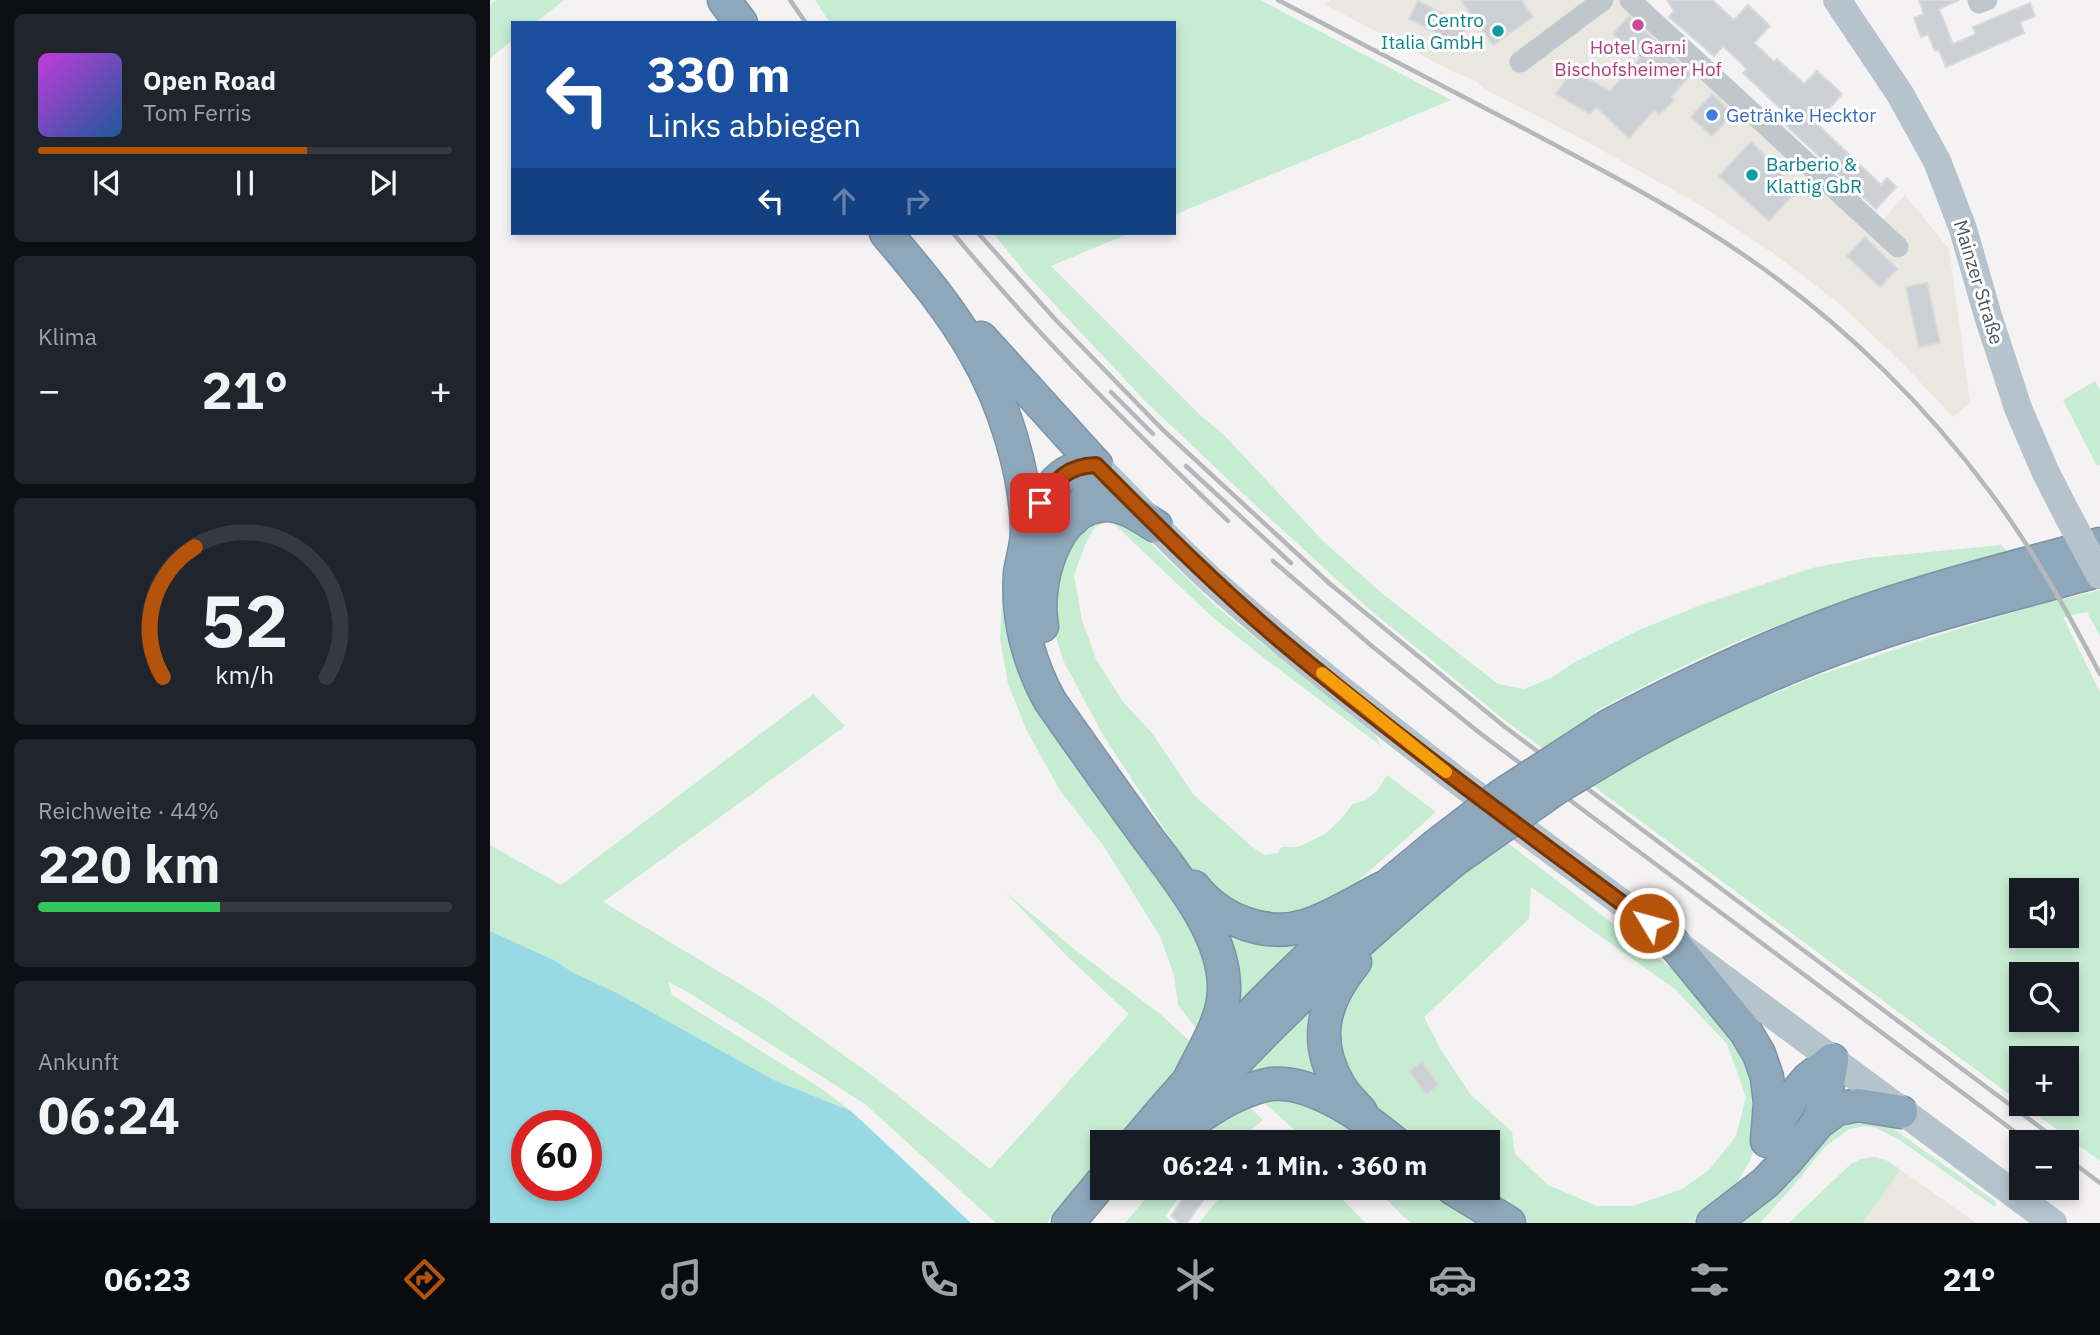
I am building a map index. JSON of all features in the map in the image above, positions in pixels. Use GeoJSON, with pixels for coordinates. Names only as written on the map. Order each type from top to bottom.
{"type":"FeatureCollection","features":[{"type":"Feature","properties":{"kind":"highway"},"geometry":{"type":"LineString","coordinates":[[704,0],[720,21]]}},
{"type":"Feature","properties":{"kind":"highway"},"geometry":{"type":"LineString","coordinates":[[724,0],[740,21]]}},
{"type":"Feature","properties":{"kind":"highway"},"geometry":{"type":"LineString","coordinates":[[896,239],[1009,371],[1096,465],[1095,480],[1084,505],[1055,545],[1043,574],[1041,613],[1049,649],[1072,701],[1103,756],[1198,893],[1233,919],[1261,928],[1284,929],[1308,925],[1392,896]]}},
{"type":"Feature","properties":{"kind":"highway"},"geometry":{"type":"LineString","coordinates":[[896,239],[960,328],[990,382],[1014,453],[1025,506],[1027,534]]}},
{"type":"Feature","properties":{"kind":"highway"},"geometry":{"type":"LineString","coordinates":[[1096,465],[1082,466],[1067,472],[1040,503],[1027,534],[1020,572],[1020,610],[1027,648],[1050,701],[1201,915],[1214,940],[1222,964],[1225,990],[1214,1028],[1188,1082]]}},
{"type":"Feature","properties":{"kind":"highway"},"geometry":{"type":"LineString","coordinates":[[1073,519],[1090,509],[1105,505],[1131,511],[1156,526]]}},
{"type":"Feature","properties":{"kind":"highway"},"geometry":{"type":"LineString","coordinates":[[1621,734],[1729,666],[1856,614],[1967,579],[2100,544]]}},
{"type":"Feature","properties":{"kind":"highway"},"geometry":{"type":"LineString","coordinates":[[1146,1130],[1274,990],[1443,854],[1529,777],[1621,734],[1721,697],[1844,645],[1918,621],[2100,573]]}},
{"type":"Feature","properties":{"kind":"highway"},"geometry":{"type":"LineString","coordinates":[[1366,1119],[1340,1087],[1329,1063],[1323,1041],[1325,1018],[1334,991],[1392,896]]}},
{"type":"Feature","properties":{"kind":"highway"},"geometry":{"type":"LineString","coordinates":[[1175,1130],[1392,896]]}},
{"type":"Feature","properties":{"kind":"highway"},"geometry":{"type":"LineString","coordinates":[[1670,939],[1746,1032],[1759,1054],[1767,1077],[1770,1103],[1767,1141]]}},
{"type":"Feature","properties":{"kind":"highway"},"geometry":{"type":"LineString","coordinates":[[1818,1123],[1826,1097],[1832,1060]]}},
{"type":"Feature","properties":{"kind":"highway"},"geometry":{"type":"LineString","coordinates":[[1726,1214],[1756,1174],[1767,1141],[1794,1094],[1832,1060]]}},
{"type":"Feature","properties":{"kind":"highway"},"geometry":{"type":"LineString","coordinates":[[1182,1130],[1232,1097],[1272,1084],[1296,1086],[1328,1098],[1366,1119],[1379,1130]]}},
{"type":"Feature","properties":{"kind":"highway"},"geometry":{"type":"LineString","coordinates":[[1726,1214],[1765,1183],[1818,1123],[1838,1109],[1858,1105],[1901,1112]]}},
{"type":"Feature","properties":{"kind":"highway"},"geometry":{"type":"LineString","coordinates":[[1068,1223],[1090,1196]]}},
{"type":"Feature","properties":{"kind":"highway"},"geometry":{"type":"LineString","coordinates":[[1096,1223],[1115,1200]]}},
{"type":"Feature","properties":{"kind":"highway"},"geometry":{"type":"LineString","coordinates":[[1472,1200],[1509,1223]]}},
{"type":"Feature","properties":{"kind":"main road","name":"Mainzer Straße"},"geometry":{"type":"LineString","coordinates":[[1837,0],[1900,94],[1937,162],[1963,229],[2018,408],[2045,471],[2100,573]]}},
{"type":"Feature","properties":{"kind":"main road"},"geometry":{"type":"LineString","coordinates":[[1096,465],[1156,526],[1274,635],[1458,782],[2053,1223]]}},
{"type":"Feature","properties":{"kind":"street"},"geometry":{"type":"LineString","coordinates":[[1520,62],[1603,0]]}},
{"type":"Feature","properties":{"kind":"street"},"geometry":{"type":"LineString","coordinates":[[1630,0],[1898,247]]}},
{"type":"Feature","properties":{"kind":"street"},"geometry":{"type":"LineString","coordinates":[[1978,0],[1979,3],[1987,0]]}},
{"type":"Feature","properties":{"kind":"shaded area"},"geometry":{"type":"Polygon","coordinates":[[[1330,0],[1619,0],[1873,231],[1905,195],[1949,249],[1970,402],[1953,417],[1903,364],[1840,304],[1773,253],[1702,206],[1485,89],[1476,81],[1324,4],[1330,0]]]}},
{"type":"Feature","properties":{"kind":"shaded area"},"geometry":{"type":"Polygon","coordinates":[[[1875,1157],[1888,1161],[1976,1223],[1789,1223],[1851,1164],[1875,1157]]]}},
{"type":"Feature","properties":{"kind":"green space"},"geometry":{"type":"Polygon","coordinates":[[[496,0],[564,0],[538,21],[511,21],[511,42],[490,58],[490,5],[496,0]]]}},
{"type":"Feature","properties":{"kind":"green space"},"geometry":{"type":"Polygon","coordinates":[[[815,0],[1260,0],[1451,100],[1176,214],[1176,21],[829,21],[815,0]]]}},
{"type":"Feature","properties":{"kind":"green space"},"geometry":{"type":"Polygon","coordinates":[[[995,235],[1125,235],[1051,266],[1201,416],[1224,435],[1324,542],[1384,595],[1498,684],[1524,689],[1551,678],[1575,662],[1639,630],[1701,605],[1812,568],[1867,558],[2001,545],[2009,553],[1851,601],[1758,633],[1695,660],[1594,712],[1647,754],[1723,714],[1817,676],[2034,606],[2100,590],[2100,636],[2087,612],[2063,617],[2100,692],[2100,1161],[2079,1146],[2079,1130],[2058,1130],[2038,1116],[2079,1116],[2079,1046],[2009,1046],[2009,1094],[1507,722],[1368,608],[1146,402],[1027,275],[995,235]]]}},
{"type":"Feature","properties":{"kind":"green space"},"geometry":{"type":"Polygon","coordinates":[[[2095,381],[2100,390],[2100,464],[2097,466],[2063,400],[2095,381]]]}},
{"type":"Feature","properties":{"kind":"green space"},"geometry":{"type":"Polygon","coordinates":[[[1081,519],[1125,519],[1219,609],[1375,735],[1381,746],[1210,615],[1111,521],[1096,526],[1087,540],[1074,575],[1082,620],[1096,659],[1123,702],[1151,732],[1193,794],[1251,846],[1264,855],[1277,853],[1282,847],[1298,847],[1325,834],[1353,804],[1366,800],[1377,791],[1387,775],[1436,812],[1349,889],[1317,910],[1256,919],[1195,876],[1103,735],[1063,660],[1054,630],[1056,566],[1081,519]]]}},
{"type":"Feature","properties":{"kind":"green space"},"geometry":{"type":"Polygon","coordinates":[[[1009,574],[1015,613],[1196,916],[1217,991],[1198,1031],[1178,1005],[1174,975],[1160,936],[1103,845],[1061,792],[1027,731],[1008,684],[1000,638],[1003,580],[1009,574]]]}},
{"type":"Feature","properties":{"kind":"green space"},"geometry":{"type":"Polygon","coordinates":[[[813,694],[845,726],[603,902],[765,999],[873,1076],[990,1169],[1129,1014],[1068,957],[1005,892],[1074,949],[1160,1014],[1195,1046],[1123,1130],[1090,1130],[1090,1169],[1047,1223],[996,1223],[865,1104],[688,992],[668,982],[672,995],[822,1089],[851,1111],[774,1080],[617,993],[490,931],[490,845],[561,885],[813,694]]]}},
{"type":"Feature","properties":{"kind":"green space"},"geometry":{"type":"Polygon","coordinates":[[[1505,841],[1692,984],[1752,1057],[1757,1139],[1750,1161],[1735,1185],[1721,1201],[1692,1223],[1525,1223],[1488,1200],[1500,1200],[1500,1130],[1394,1130],[1379,1117],[1333,1049],[1348,982],[1378,944],[1487,851],[1505,841]],[[1531,887],[1529,919],[1424,1017],[1442,1052],[1470,1094],[1512,1132],[1515,1154],[1548,1185],[1597,1206],[1633,1206],[1682,1189],[1709,1170],[1736,1136],[1746,1097],[1727,1044],[1675,989],[1531,887]]]}},
{"type":"Feature","properties":{"kind":"green space"},"geometry":{"type":"Polygon","coordinates":[[[1341,912],[1226,1027],[1220,935],[1341,912]]]}},
{"type":"Feature","properties":{"kind":"green space"},"geometry":{"type":"Polygon","coordinates":[[[1333,982],[1327,1077],[1232,1089],[1333,982]]]}},
{"type":"Feature","properties":{"kind":"green space"},"geometry":{"type":"Polygon","coordinates":[[[1308,1097],[1357,1130],[1295,1130],[1260,1099],[1308,1097]]]}},
{"type":"Feature","properties":{"kind":"green space"},"geometry":{"type":"Polygon","coordinates":[[[1246,1104],[1263,1120],[1251,1130],[1207,1130],[1246,1104]]]}},
{"type":"Feature","properties":{"kind":"green space"},"geometry":{"type":"Polygon","coordinates":[[[1855,1116],[1888,1125],[1995,1201],[1995,1207],[1898,1139],[1876,1128],[1865,1126],[1849,1129],[1825,1147],[1760,1223],[1736,1223],[1815,1141],[1855,1116]]]}},
{"type":"Feature","properties":{"kind":"green space"},"geometry":{"type":"Polygon","coordinates":[[[1875,1157],[1888,1161],[1900,1170],[1862,1223],[1789,1223],[1851,1164],[1875,1157]]]}},
{"type":"Feature","properties":{"kind":"green space"},"geometry":{"type":"Polygon","coordinates":[[[1145,1200],[1177,1200],[1165,1216],[1173,1223],[1125,1223],[1145,1200]]]}},
{"type":"Feature","properties":{"kind":"green space"},"geometry":{"type":"Polygon","coordinates":[[[1218,1200],[1343,1200],[1366,1223],[1199,1223],[1218,1200]]]}},
{"type":"Feature","properties":{"kind":"green space"},"geometry":{"type":"Polygon","coordinates":[[[1387,1200],[1447,1200],[1481,1223],[1412,1223],[1387,1200]]]}},
{"type":"Feature","properties":{"kind":"water"},"geometry":{"type":"Polygon","coordinates":[[[490,931],[617,993],[774,1080],[851,1111],[971,1223],[490,1223],[490,931]]]}},
{"type":"Feature","properties":{"kind":"building","name":"Centro Italia GmbH"},"geometry":{"type":"Polygon","coordinates":[[[1461,0],[1521,0],[1533,17],[1493,45],[1461,0]]]}},
{"type":"Feature","properties":{"kind":"building"},"geometry":{"type":"Polygon","coordinates":[[[1667,0],[1712,0],[1734,20],[1748,5],[1770,26],[1754,43],[1774,62],[1777,59],[1804,84],[1817,71],[1842,94],[1816,123],[1881,185],[1887,178],[1896,187],[1876,209],[1775,115],[1781,109],[1743,73],[1747,69],[1723,46],[1714,56],[1669,17],[1674,11],[1667,0]]]}},
{"type":"Feature","properties":{"kind":"building"},"geometry":{"type":"Polygon","coordinates":[[[1919,0],[1959,0],[1939,9],[1953,44],[1976,34],[1973,27],[2030,3],[2035,16],[2020,22],[2024,33],[1946,67],[1928,34],[1921,37],[1914,18],[1924,14],[1919,0]]]}},
{"type":"Feature","properties":{"kind":"building"},"geometry":{"type":"Polygon","coordinates":[[[1418,1],[1467,26],[1457,44],[1409,19],[1418,1]]]}},
{"type":"Feature","properties":{"kind":"building"},"geometry":{"type":"Polygon","coordinates":[[[1629,16],[1691,74],[1671,97],[1674,100],[1659,115],[1654,110],[1629,138],[1596,107],[1590,114],[1556,94],[1572,70],[1610,91],[1640,58],[1613,34],[1629,16]]]}},
{"type":"Feature","properties":{"kind":"building","name":"Getränke Hecktor"},"geometry":{"type":"Polygon","coordinates":[[[1712,94],[1733,114],[1712,136],[1691,117],[1712,94]]]}},
{"type":"Feature","properties":{"kind":"building","name":"Barberio & Klattig GbR"},"geometry":{"type":"Polygon","coordinates":[[[1751,142],[1784,173],[1780,178],[1795,192],[1769,221],[1719,176],[1751,142]]]}},
{"type":"Feature","properties":{"kind":"building"},"geometry":{"type":"Polygon","coordinates":[[[1865,237],[1897,269],[1880,287],[1847,256],[1865,237]]]}},
{"type":"Feature","properties":{"kind":"building"},"geometry":{"type":"Polygon","coordinates":[[[1927,283],[1940,343],[1919,347],[1906,287],[1927,283]]]}},
{"type":"Feature","properties":{"kind":"building"},"geometry":{"type":"Polygon","coordinates":[[[1422,1062],[1439,1085],[1426,1094],[1409,1071],[1422,1062]]]}},
{"type":"Feature","properties":{"kind":"building"},"geometry":{"type":"Polygon","coordinates":[[[1182,1200],[1203,1200],[1187,1223],[1180,1223],[1171,1216],[1182,1200]]]}},
{"type":"Feature","properties":{"kind":"railway"},"geometry":{"type":"LineString","coordinates":[[790,0],[805,21]]}},
{"type":"Feature","properties":{"kind":"railway"},"geometry":{"type":"LineString","coordinates":[[1278,0],[1646,194],[1761,267],[1824,316],[1884,370],[1966,460],[2021,536],[2100,674]]}},
{"type":"Feature","properties":{"kind":"railway"},"geometry":{"type":"LineString","coordinates":[[955,235],[1018,309],[1086,381],[1228,521]]}},
{"type":"Feature","properties":{"kind":"railway"},"geometry":{"type":"LineString","coordinates":[[980,235],[1055,319],[1162,429],[1330,584],[1505,727],[2044,1130]]}},
{"type":"Feature","properties":{"kind":"railway"},"geometry":{"type":"LineString","coordinates":[[1111,392],[1153,434]]}},
{"type":"Feature","properties":{"kind":"railway"},"geometry":{"type":"LineString","coordinates":[[1186,466],[1291,563]]}},
{"type":"Feature","properties":{"kind":"railway"},"geometry":{"type":"LineString","coordinates":[[1273,561],[1373,647],[1481,734],[2013,1130]]}},
{"type":"Feature","properties":{"kind":"railway"},"geometry":{"type":"LineString","coordinates":[[2079,1167],[2100,1183]]}},
{"type":"Feature","properties":{"kind":"slow traffic"},"geometry":{"type":"LineString","coordinates":[[1322,673],[1446,772]]}},
{"type":"Feature","properties":{"kind":"place","name":"Hotel Garni Bischofsheimer Hof"},"geometry":{"type":"Point","coordinates":[1638,25]}},
{"type":"Feature","properties":{"kind":"place","name":"Centro Italia GmbH"},"geometry":{"type":"Point","coordinates":[1498,31]}},
{"type":"Feature","properties":{"kind":"place","name":"Getränke Hecktor"},"geometry":{"type":"Point","coordinates":[1712,115]}},
{"type":"Feature","properties":{"kind":"place","name":"Barberio & Klattig GbR"},"geometry":{"type":"Point","coordinates":[1752,175]}},
{"type":"Feature","properties":{"kind":"route"},"geometry":{"type":"LineString","coordinates":[[1040,503],[1067,472],[1082,466],[1096,465],[1209,577],[1274,635],[1458,782],[1649,923]]}}]}
